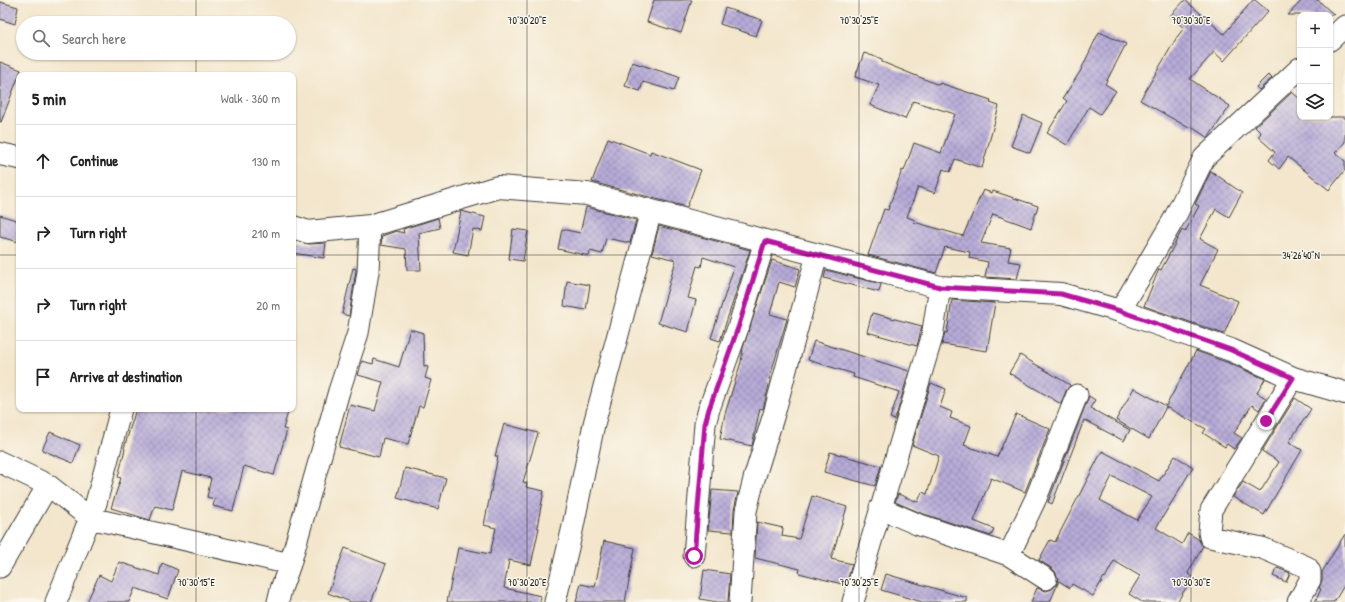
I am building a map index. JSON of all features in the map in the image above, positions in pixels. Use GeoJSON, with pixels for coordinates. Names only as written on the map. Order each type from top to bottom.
{"type":"FeatureCollection","features":[{"type":"Feature","properties":{"kind":"street"},"geometry":{"type":"LineString","coordinates":[[1333,37],[1345,26]]}},
{"type":"Feature","properties":{"kind":"street"},"geometry":{"type":"LineString","coordinates":[[1120,311],[1174,219],[1204,158],[1297,71]]}},
{"type":"Feature","properties":{"kind":"street"},"geometry":{"type":"LineString","coordinates":[[0,154],[16,157]]}},
{"type":"Feature","properties":{"kind":"street"},"geometry":{"type":"LineString","coordinates":[[296,228],[308,232],[370,226],[498,187],[586,194],[940,287],[1061,294],[1120,311],[1231,350],[1293,378],[1345,393]]}},
{"type":"Feature","properties":{"kind":"street"},"geometry":{"type":"LineString","coordinates":[[555,602],[572,531],[594,424],[650,210]]}},
{"type":"Feature","properties":{"kind":"street"},"geometry":{"type":"LineString","coordinates":[[278,602],[339,391],[358,333],[368,272],[370,226]]}},
{"type":"Feature","properties":{"kind":"street"},"geometry":{"type":"LineString","coordinates":[[694,556],[705,424],[739,325],[765,241]]}},
{"type":"Feature","properties":{"kind":"street"},"geometry":{"type":"LineString","coordinates":[[740,602],[746,511],[818,255]]}},
{"type":"Feature","properties":{"kind":"street"},"geometry":{"type":"LineString","coordinates":[[853,602],[932,337],[940,287]]}},
{"type":"Feature","properties":{"kind":"street"},"geometry":{"type":"LineString","coordinates":[[1293,378],[1211,510],[1209,532],[1210,537],[1262,548],[1306,566],[1310,572],[1310,580],[1298,602]]}},
{"type":"Feature","properties":{"kind":"street"},"geometry":{"type":"LineString","coordinates":[[1009,555],[1036,498],[1077,395]]}},
{"type":"Feature","properties":{"kind":"street"},"geometry":{"type":"LineString","coordinates":[[56,602],[96,502],[120,412]]}},
{"type":"Feature","properties":{"kind":"street"},"geometry":{"type":"LineString","coordinates":[[0,462],[48,485],[90,518],[290,564]]}},
{"type":"Feature","properties":{"kind":"street"},"geometry":{"type":"LineString","coordinates":[[0,567],[48,485]]}},
{"type":"Feature","properties":{"kind":"street"},"geometry":{"type":"LineString","coordinates":[[880,508],[917,524],[1009,555],[1046,579]]}},
{"type":"Feature","properties":{"kind":"building"},"geometry":{"type":"Polygon","coordinates":[[[654,0],[692,0],[681,33],[647,22],[654,0]]]}},
{"type":"Feature","properties":{"kind":"building"},"geometry":{"type":"Polygon","coordinates":[[[1185,0],[1224,34],[1253,0],[1268,11],[1224,61],[1214,52],[1190,79],[1230,106],[1208,138],[1190,126],[1189,128],[1140,100],[1177,37],[1184,28],[1170,16],[1185,0]]]}},
{"type":"Feature","properties":{"kind":"building"},"geometry":{"type":"Polygon","coordinates":[[[1302,0],[1318,0],[1331,12],[1297,12],[1297,15],[1288,15],[1302,0]]]}},
{"type":"Feature","properties":{"kind":"building"},"geometry":{"type":"Polygon","coordinates":[[[0,2],[18,7],[15,24],[0,19],[0,2]]]}},
{"type":"Feature","properties":{"kind":"building"},"geometry":{"type":"Polygon","coordinates":[[[725,8],[762,20],[756,36],[720,24],[725,8]]]}},
{"type":"Feature","properties":{"kind":"building"},"geometry":{"type":"Polygon","coordinates":[[[1099,32],[1126,44],[1105,84],[1116,91],[1100,114],[1089,107],[1067,145],[1047,133],[1067,101],[1063,98],[1080,72],[1099,32]]]}},
{"type":"Feature","properties":{"kind":"building"},"geometry":{"type":"Polygon","coordinates":[[[864,53],[882,59],[882,62],[939,85],[940,83],[991,100],[990,103],[999,106],[982,168],[955,159],[950,172],[943,169],[935,193],[918,187],[907,217],[915,220],[914,222],[963,236],[983,190],[992,193],[993,191],[1038,206],[1031,228],[993,214],[981,243],[1011,248],[1008,261],[1021,263],[1017,279],[985,277],[988,262],[969,258],[970,252],[945,247],[936,273],[868,255],[884,209],[888,210],[902,170],[904,171],[914,143],[941,153],[955,114],[913,101],[905,119],[870,105],[879,85],[855,77],[864,53]]]}},
{"type":"Feature","properties":{"kind":"building"},"geometry":{"type":"Polygon","coordinates":[[[0,62],[21,70],[20,72],[16,72],[16,83],[0,122],[0,62]]]}},
{"type":"Feature","properties":{"kind":"building"},"geometry":{"type":"Polygon","coordinates":[[[632,62],[679,77],[674,91],[643,82],[640,91],[625,86],[632,62]]]}},
{"type":"Feature","properties":{"kind":"building"},"geometry":{"type":"Polygon","coordinates":[[[1268,75],[1272,78],[1259,90],[1256,87],[1268,75]]]}},
{"type":"Feature","properties":{"kind":"building"},"geometry":{"type":"Polygon","coordinates":[[[1292,92],[1297,96],[1297,120],[1333,120],[1333,117],[1345,117],[1345,142],[1335,153],[1345,161],[1345,170],[1329,190],[1288,157],[1279,169],[1269,160],[1275,152],[1258,137],[1261,133],[1255,127],[1292,92]]]}},
{"type":"Feature","properties":{"kind":"building"},"geometry":{"type":"Polygon","coordinates":[[[1023,115],[1042,123],[1030,153],[1011,146],[1023,115]]]}},
{"type":"Feature","properties":{"kind":"building"},"geometry":{"type":"Polygon","coordinates":[[[608,138],[650,154],[651,151],[701,170],[687,207],[592,182],[608,138]]]}},
{"type":"Feature","properties":{"kind":"building"},"geometry":{"type":"Polygon","coordinates":[[[1211,171],[1242,193],[1229,217],[1216,209],[1200,239],[1218,249],[1200,285],[1238,301],[1224,334],[1144,306],[1159,269],[1161,270],[1182,230],[1185,232],[1199,206],[1195,204],[1211,171]]]}},
{"type":"Feature","properties":{"kind":"building"},"geometry":{"type":"Polygon","coordinates":[[[586,207],[636,220],[630,243],[606,238],[602,254],[590,251],[589,256],[558,249],[562,229],[580,233],[586,207]]]}},
{"type":"Feature","properties":{"kind":"building"},"geometry":{"type":"Polygon","coordinates":[[[461,211],[485,217],[482,231],[473,229],[468,255],[453,252],[461,211]]]}},
{"type":"Feature","properties":{"kind":"building"},"geometry":{"type":"Polygon","coordinates":[[[0,215],[16,220],[16,241],[0,237],[0,215]]]}},
{"type":"Feature","properties":{"kind":"building"},"geometry":{"type":"Polygon","coordinates":[[[438,218],[440,228],[419,233],[421,270],[407,270],[406,249],[381,245],[382,236],[396,231],[404,233],[403,229],[438,218]]]}},
{"type":"Feature","properties":{"kind":"building"},"geometry":{"type":"Polygon","coordinates":[[[659,226],[750,250],[720,341],[711,338],[734,267],[703,257],[701,267],[697,266],[688,298],[696,300],[688,332],[658,323],[676,260],[652,254],[659,226]]]}},
{"type":"Feature","properties":{"kind":"building"},"geometry":{"type":"Polygon","coordinates":[[[513,229],[528,231],[523,261],[509,259],[513,229]]]}},
{"type":"Feature","properties":{"kind":"building"},"geometry":{"type":"Polygon","coordinates":[[[296,241],[309,244],[326,243],[324,258],[296,253],[296,241]]]}},
{"type":"Feature","properties":{"kind":"building"},"geometry":{"type":"Polygon","coordinates":[[[772,260],[800,269],[795,287],[779,282],[770,314],[787,319],[769,380],[763,409],[760,408],[752,446],[720,439],[725,414],[741,362],[743,348],[772,260]]]}},
{"type":"Feature","properties":{"kind":"building"},"geometry":{"type":"Polygon","coordinates":[[[353,268],[356,269],[356,271],[349,316],[342,314],[353,268]]]}},
{"type":"Feature","properties":{"kind":"building"},"geometry":{"type":"Polygon","coordinates":[[[826,270],[881,284],[879,292],[824,278],[826,270]]]}},
{"type":"Feature","properties":{"kind":"building"},"geometry":{"type":"Polygon","coordinates":[[[567,281],[590,285],[586,310],[564,306],[567,281]]]}},
{"type":"Feature","properties":{"kind":"building"},"geometry":{"type":"Polygon","coordinates":[[[952,300],[995,303],[987,351],[942,344],[945,332],[947,333],[952,300]]]}},
{"type":"Feature","properties":{"kind":"building"},"geometry":{"type":"Polygon","coordinates":[[[872,313],[922,326],[917,346],[867,332],[872,313]]]}},
{"type":"Feature","properties":{"kind":"building"},"geometry":{"type":"Polygon","coordinates":[[[410,329],[423,333],[424,366],[428,367],[425,378],[431,380],[423,407],[419,406],[408,444],[383,438],[379,457],[339,447],[350,405],[375,411],[383,382],[358,375],[362,361],[373,364],[374,359],[399,367],[410,329]]]}},
{"type":"Feature","properties":{"kind":"building"},"geometry":{"type":"Polygon","coordinates":[[[814,341],[909,371],[895,420],[890,418],[899,392],[853,377],[854,374],[808,360],[814,341]]]}},
{"type":"Feature","properties":{"kind":"building"},"geometry":{"type":"Polygon","coordinates":[[[1196,351],[1265,379],[1257,393],[1266,398],[1259,410],[1252,405],[1234,433],[1242,438],[1234,449],[1227,444],[1225,447],[1203,433],[1206,429],[1166,407],[1149,439],[1116,420],[1134,388],[1166,406],[1196,351]]]}},
{"type":"Feature","properties":{"kind":"building"},"geometry":{"type":"Polygon","coordinates":[[[1020,355],[1070,385],[1061,404],[1009,373],[1020,355]]]}},
{"type":"Feature","properties":{"kind":"building"},"geometry":{"type":"Polygon","coordinates":[[[931,383],[946,389],[940,407],[952,412],[950,418],[971,426],[964,445],[997,457],[1016,414],[1050,429],[1025,492],[991,478],[974,521],[994,529],[991,536],[921,513],[895,502],[898,494],[918,502],[922,492],[927,494],[939,456],[912,445],[931,383]]]}},
{"type":"Feature","properties":{"kind":"building"},"geometry":{"type":"Polygon","coordinates":[[[1089,396],[1095,400],[1090,408],[1130,430],[1124,441],[1084,420],[1052,504],[1048,502],[1089,396]]]}},
{"type":"Feature","properties":{"kind":"building"},"geometry":{"type":"Polygon","coordinates":[[[1295,398],[1311,409],[1289,442],[1302,450],[1264,515],[1233,497],[1243,482],[1260,492],[1279,462],[1262,451],[1295,398]]]}},
{"type":"Feature","properties":{"kind":"building"},"geometry":{"type":"Polygon","coordinates":[[[135,412],[288,412],[283,429],[287,430],[274,475],[244,466],[233,511],[213,506],[215,499],[207,497],[211,478],[182,471],[172,510],[155,506],[150,520],[111,508],[121,478],[118,477],[124,448],[135,412]]]}},
{"type":"Feature","properties":{"kind":"building"},"geometry":{"type":"Polygon","coordinates":[[[504,424],[538,433],[523,482],[527,483],[526,487],[544,491],[537,527],[539,528],[531,565],[509,560],[504,588],[541,596],[540,602],[447,602],[458,548],[490,554],[496,528],[484,525],[498,456],[495,456],[504,424]]]}},
{"type":"Feature","properties":{"kind":"building"},"geometry":{"type":"Polygon","coordinates":[[[50,432],[80,445],[73,463],[42,450],[50,432]]]}},
{"type":"Feature","properties":{"kind":"building"},"geometry":{"type":"Polygon","coordinates":[[[1102,451],[1159,481],[1175,456],[1193,467],[1156,528],[1182,544],[1188,533],[1198,539],[1203,546],[1188,573],[1193,577],[1177,602],[1142,602],[1129,594],[1140,576],[1114,561],[1093,596],[1072,584],[1070,588],[1059,581],[1050,602],[1031,602],[1037,588],[1046,591],[1052,589],[1056,585],[1058,579],[1056,573],[1053,569],[1039,560],[1050,540],[1055,542],[1102,451]],[[1112,476],[1100,500],[1137,520],[1152,497],[1112,476]]]}},
{"type":"Feature","properties":{"kind":"building"},"geometry":{"type":"Polygon","coordinates":[[[830,452],[881,466],[875,486],[824,472],[830,452]]]}},
{"type":"Feature","properties":{"kind":"building"},"geometry":{"type":"Polygon","coordinates":[[[405,468],[446,478],[438,509],[397,498],[405,468]]]}},
{"type":"Feature","properties":{"kind":"building"},"geometry":{"type":"Polygon","coordinates":[[[712,490],[738,492],[734,510],[733,532],[708,530],[712,490]]]}},
{"type":"Feature","properties":{"kind":"building"},"geometry":{"type":"Polygon","coordinates":[[[812,496],[847,507],[831,559],[852,564],[846,585],[799,573],[800,569],[755,558],[757,522],[783,528],[782,536],[799,539],[812,496]]]}},
{"type":"Feature","properties":{"kind":"building"},"geometry":{"type":"Polygon","coordinates":[[[1345,534],[1345,584],[1334,602],[1315,602],[1321,589],[1319,588],[1322,580],[1322,572],[1345,534]]]}},
{"type":"Feature","properties":{"kind":"building"},"geometry":{"type":"Polygon","coordinates":[[[604,541],[635,548],[625,602],[576,602],[581,584],[595,587],[604,541]]]}},
{"type":"Feature","properties":{"kind":"building"},"geometry":{"type":"Polygon","coordinates":[[[345,548],[386,564],[371,602],[351,602],[328,593],[345,548]]]}},
{"type":"Feature","properties":{"kind":"building"},"geometry":{"type":"Polygon","coordinates":[[[119,562],[159,575],[162,563],[178,570],[168,599],[135,588],[129,602],[87,602],[99,575],[111,581],[119,562]]]}},
{"type":"Feature","properties":{"kind":"building"},"geometry":{"type":"Polygon","coordinates":[[[1277,568],[1290,573],[1286,582],[1273,576],[1277,568]]]}},
{"type":"Feature","properties":{"kind":"building"},"geometry":{"type":"Polygon","coordinates":[[[704,570],[730,574],[728,602],[700,599],[704,570]]]}},
{"type":"Feature","properties":{"kind":"building"},"geometry":{"type":"Polygon","coordinates":[[[886,574],[967,598],[967,602],[922,602],[881,590],[886,574]]]}},
{"type":"Feature","properties":{"kind":"route"},"geometry":{"type":"LineString","coordinates":[[694,556],[705,424],[739,325],[765,241],[940,287],[1061,294],[1120,311],[1231,350],[1293,378],[1266,421]]}}]}
